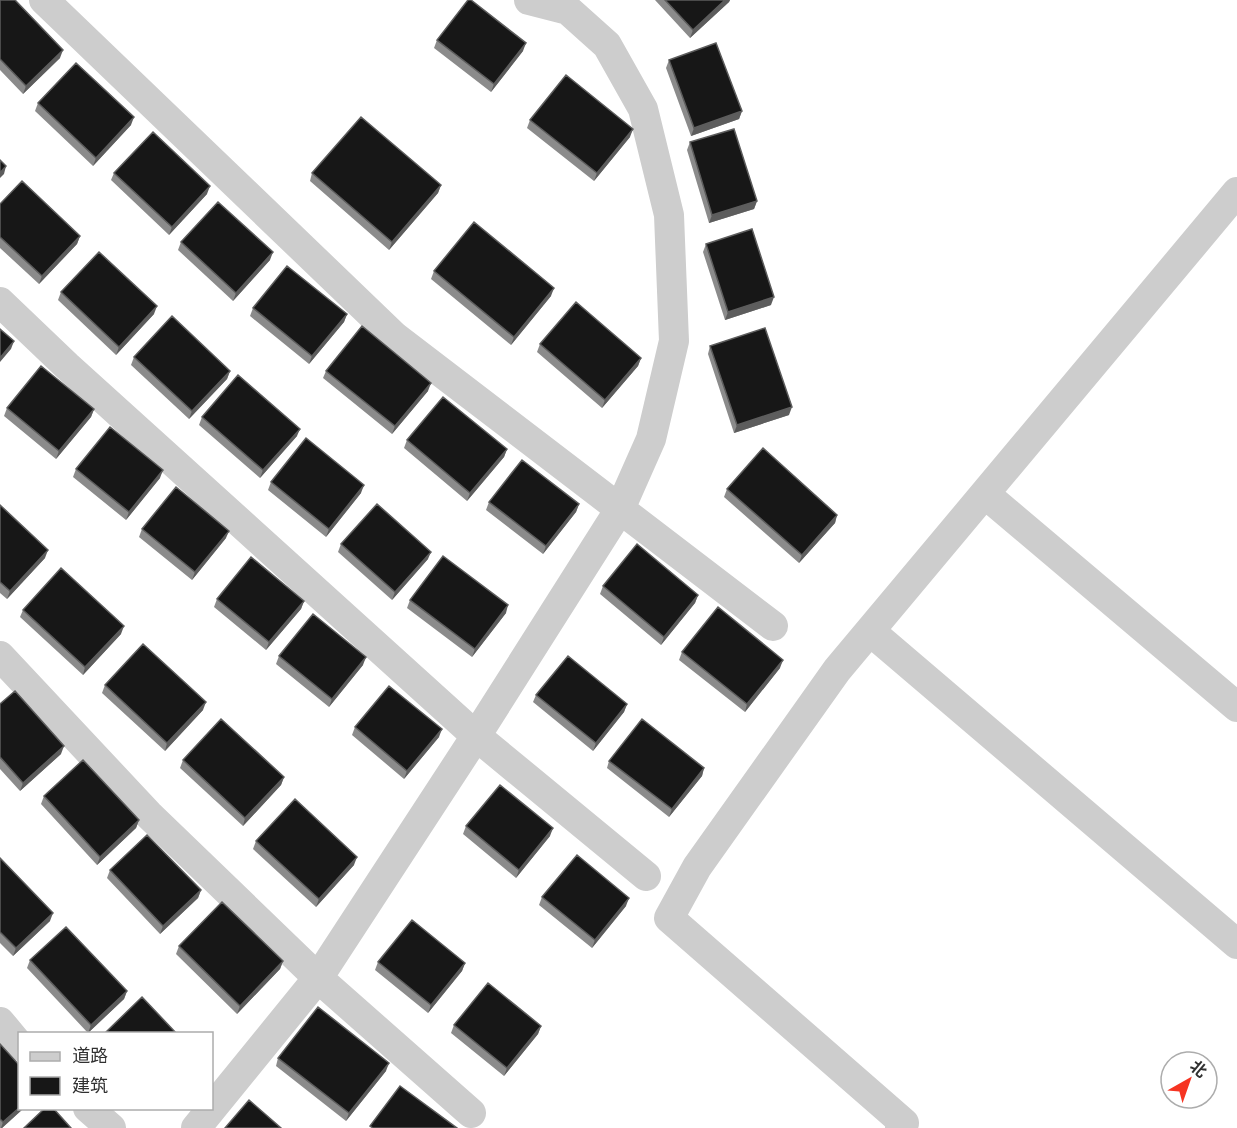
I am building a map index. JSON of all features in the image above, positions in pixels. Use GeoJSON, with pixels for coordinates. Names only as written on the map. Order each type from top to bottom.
{"type":"FeatureCollection","features":[{"type":"Feature","properties":{"kind":"street"},"geometry":{"type":"LineString","coordinates":[[44,0],[395,337],[773,626]]}},
{"type":"Feature","properties":{"kind":"street"},"geometry":{"type":"LineString","coordinates":[[213,1107],[318,978],[621,509],[651,439],[674,341],[669,215],[644,109],[607,45],[568,10],[529,0]]}},
{"type":"Feature","properties":{"kind":"street"},"geometry":{"type":"LineString","coordinates":[[905,1126],[669,918],[697,867],[837,670],[1237,192]]}},
{"type":"Feature","properties":{"kind":"street"},"geometry":{"type":"LineString","coordinates":[[0,302],[67,366],[476,736],[646,876]]}},
{"type":"Feature","properties":{"kind":"street"},"geometry":{"type":"LineString","coordinates":[[985,494],[1237,707]]}},
{"type":"Feature","properties":{"kind":"street"},"geometry":{"type":"LineString","coordinates":[[870,631],[1237,944]]}},
{"type":"Feature","properties":{"kind":"street"},"geometry":{"type":"LineString","coordinates":[[0,656],[149,815],[318,978],[471,1113]]}},
{"type":"Feature","properties":{"kind":"street"},"geometry":{"type":"LineString","coordinates":[[0,1022],[18,1044]]}},
{"type":"Feature","properties":{"kind":"street"},"geometry":{"type":"LineString","coordinates":[[90,1110],[111,1128]]}},
{"type":"Feature","properties":{"kind":"street"},"geometry":{"type":"LineString","coordinates":[[196,1128],[211,1110]]}},
{"type":"Feature","properties":{"kind":"building"},"geometry":{"type":"Polygon","coordinates":[[[0,0],[15,0],[63,50],[26,86],[0,59],[0,0]]]}},
{"type":"Feature","properties":{"kind":"building"},"geometry":{"type":"Polygon","coordinates":[[[468,0],[526,43],[494,84],[437,40],[468,0]]]}},
{"type":"Feature","properties":{"kind":"building"},"geometry":{"type":"Polygon","coordinates":[[[665,0],[725,0],[693,30],[665,0]]]}},
{"type":"Feature","properties":{"kind":"building"},"geometry":{"type":"Polygon","coordinates":[[[716,43],[742,111],[694,128],[669,60],[716,43]]]}},
{"type":"Feature","properties":{"kind":"building"},"geometry":{"type":"Polygon","coordinates":[[[76,63],[134,117],[96,158],[38,103],[76,63]]]}},
{"type":"Feature","properties":{"kind":"building"},"geometry":{"type":"Polygon","coordinates":[[[566,75],[633,129],[597,173],[530,120],[566,75]]]}},
{"type":"Feature","properties":{"kind":"building"},"geometry":{"type":"Polygon","coordinates":[[[361,117],[441,185],[392,242],[312,173],[361,117]]]}},
{"type":"Feature","properties":{"kind":"building"},"geometry":{"type":"Polygon","coordinates":[[[734,129],[757,201],[712,215],[690,142],[734,129]]]}},
{"type":"Feature","properties":{"kind":"building"},"geometry":{"type":"Polygon","coordinates":[[[153,132],[210,186],[172,227],[114,173],[153,132]]]}},
{"type":"Feature","properties":{"kind":"building"},"geometry":{"type":"Polygon","coordinates":[[[0,160],[6,166],[0,173],[0,160]]]}},
{"type":"Feature","properties":{"kind":"building"},"geometry":{"type":"Polygon","coordinates":[[[22,181],[80,236],[42,276],[0,237],[0,204],[22,181]]]}},
{"type":"Feature","properties":{"kind":"building"},"geometry":{"type":"Polygon","coordinates":[[[218,202],[273,252],[236,293],[181,242],[218,202]]]}},
{"type":"Feature","properties":{"kind":"building"},"geometry":{"type":"Polygon","coordinates":[[[474,222],[554,288],[514,337],[434,271],[474,222]]]}},
{"type":"Feature","properties":{"kind":"building"},"geometry":{"type":"Polygon","coordinates":[[[752,229],[774,297],[728,312],[706,244],[752,229]]]}},
{"type":"Feature","properties":{"kind":"building"},"geometry":{"type":"Polygon","coordinates":[[[99,252],[157,306],[119,347],[61,292],[99,252]]]}},
{"type":"Feature","properties":{"kind":"building"},"geometry":{"type":"Polygon","coordinates":[[[287,266],[347,314],[312,356],[253,308],[287,266]]]}},
{"type":"Feature","properties":{"kind":"building"},"geometry":{"type":"Polygon","coordinates":[[[576,302],[641,358],[605,400],[540,344],[576,302]]]}},
{"type":"Feature","properties":{"kind":"building"},"geometry":{"type":"Polygon","coordinates":[[[172,316],[230,371],[192,411],[134,357],[172,316]]]}},
{"type":"Feature","properties":{"kind":"building"},"geometry":{"type":"Polygon","coordinates":[[[362,326],[431,383],[395,426],[326,371],[362,326]]]}},
{"type":"Feature","properties":{"kind":"building"},"geometry":{"type":"Polygon","coordinates":[[[765,328],[792,407],[737,425],[710,346],[765,328]]]}},
{"type":"Feature","properties":{"kind":"building"},"geometry":{"type":"Polygon","coordinates":[[[0,329],[14,341],[0,358],[0,329]]]}},
{"type":"Feature","properties":{"kind":"building"},"geometry":{"type":"Polygon","coordinates":[[[41,366],[94,409],[59,451],[7,408],[41,366]]]}},
{"type":"Feature","properties":{"kind":"building"},"geometry":{"type":"Polygon","coordinates":[[[238,375],[300,429],[263,470],[202,417],[238,375]]]}},
{"type":"Feature","properties":{"kind":"building"},"geometry":{"type":"Polygon","coordinates":[[[443,397],[507,449],[470,493],[407,440],[443,397]]]}},
{"type":"Feature","properties":{"kind":"building"},"geometry":{"type":"Polygon","coordinates":[[[110,427],[163,470],[129,512],[76,469],[110,427]]]}},
{"type":"Feature","properties":{"kind":"building"},"geometry":{"type":"Polygon","coordinates":[[[306,438],[364,485],[329,529],[271,482],[306,438]]]}},
{"type":"Feature","properties":{"kind":"building"},"geometry":{"type":"Polygon","coordinates":[[[763,448],[837,515],[802,555],[727,489],[763,448]]]}},
{"type":"Feature","properties":{"kind":"building"},"geometry":{"type":"Polygon","coordinates":[[[522,460],[579,504],[546,546],[489,502],[522,460]]]}},
{"type":"Feature","properties":{"kind":"building"},"geometry":{"type":"Polygon","coordinates":[[[176,487],[229,531],[195,572],[142,529],[176,487]]]}},
{"type":"Feature","properties":{"kind":"building"},"geometry":{"type":"Polygon","coordinates":[[[377,504],[431,552],[395,592],[341,544],[377,504]]]}},
{"type":"Feature","properties":{"kind":"building"},"geometry":{"type":"Polygon","coordinates":[[[0,505],[48,550],[10,591],[0,582],[0,505]]]}},
{"type":"Feature","properties":{"kind":"building"},"geometry":{"type":"Polygon","coordinates":[[[637,544],[698,595],[664,637],[603,586],[637,544]]]}},
{"type":"Feature","properties":{"kind":"building"},"geometry":{"type":"Polygon","coordinates":[[[443,556],[508,605],[475,649],[410,600],[443,556]]]}},
{"type":"Feature","properties":{"kind":"building"},"geometry":{"type":"Polygon","coordinates":[[[251,557],[304,601],[269,642],[217,599],[251,557]]]}},
{"type":"Feature","properties":{"kind":"building"},"geometry":{"type":"Polygon","coordinates":[[[61,568],[124,626],[85,667],[23,610],[61,568]]]}},
{"type":"Feature","properties":{"kind":"building"},"geometry":{"type":"Polygon","coordinates":[[[718,607],[783,660],[747,704],[682,652],[718,607]]]}},
{"type":"Feature","properties":{"kind":"building"},"geometry":{"type":"Polygon","coordinates":[[[313,614],[366,657],[332,699],[279,656],[313,614]]]}},
{"type":"Feature","properties":{"kind":"building"},"geometry":{"type":"Polygon","coordinates":[[[143,644],[206,702],[167,743],[105,685],[143,644]]]}},
{"type":"Feature","properties":{"kind":"building"},"geometry":{"type":"Polygon","coordinates":[[[568,656],[627,704],[596,743],[536,695],[568,656]]]}},
{"type":"Feature","properties":{"kind":"building"},"geometry":{"type":"Polygon","coordinates":[[[389,686],[442,729],[407,771],[355,727],[389,686]]]}},
{"type":"Feature","properties":{"kind":"building"},"geometry":{"type":"Polygon","coordinates":[[[15,691],[64,746],[23,783],[0,757],[0,704],[15,691]]]}},
{"type":"Feature","properties":{"kind":"building"},"geometry":{"type":"Polygon","coordinates":[[[221,719],[284,777],[245,818],[183,760],[221,719]]]}},
{"type":"Feature","properties":{"kind":"building"},"geometry":{"type":"Polygon","coordinates":[[[642,719],[704,768],[672,809],[609,761],[642,719]]]}},
{"type":"Feature","properties":{"kind":"building"},"geometry":{"type":"Polygon","coordinates":[[[83,760],[139,820],[100,857],[44,796],[83,760]]]}},
{"type":"Feature","properties":{"kind":"building"},"geometry":{"type":"Polygon","coordinates":[[[500,785],[553,828],[519,870],[466,826],[500,785]]]}},
{"type":"Feature","properties":{"kind":"building"},"geometry":{"type":"Polygon","coordinates":[[[295,799],[357,857],[319,899],[256,841],[295,799]]]}},
{"type":"Feature","properties":{"kind":"building"},"geometry":{"type":"Polygon","coordinates":[[[147,835],[201,890],[163,926],[110,870],[147,835]]]}},
{"type":"Feature","properties":{"kind":"building"},"geometry":{"type":"Polygon","coordinates":[[[577,855],[629,898],[595,940],[542,897],[577,855]]]}},
{"type":"Feature","properties":{"kind":"building"},"geometry":{"type":"Polygon","coordinates":[[[0,858],[53,913],[16,948],[0,932],[0,858]]]}},
{"type":"Feature","properties":{"kind":"building"},"geometry":{"type":"Polygon","coordinates":[[[222,902],[283,961],[240,1006],[179,946],[222,902]]]}},
{"type":"Feature","properties":{"kind":"building"},"geometry":{"type":"Polygon","coordinates":[[[412,920],[465,963],[431,1005],[378,962],[412,920]]]}},
{"type":"Feature","properties":{"kind":"building"},"geometry":{"type":"Polygon","coordinates":[[[66,927],[127,991],[91,1025],[30,960],[66,927]]]}},
{"type":"Feature","properties":{"kind":"building"},"geometry":{"type":"Polygon","coordinates":[[[488,983],[541,1026],[507,1068],[454,1025],[488,983]]]}},
{"type":"Feature","properties":{"kind":"building"},"geometry":{"type":"Polygon","coordinates":[[[142,997],[175,1032],[106,1032],[142,997]]]}},
{"type":"Feature","properties":{"kind":"building"},"geometry":{"type":"Polygon","coordinates":[[[318,1007],[389,1063],[349,1113],[278,1058],[318,1007]]]}},
{"type":"Feature","properties":{"kind":"building"},"geometry":{"type":"Polygon","coordinates":[[[0,1044],[18,1064],[18,1109],[3,1122],[0,1119],[0,1044]]]}},
{"type":"Feature","properties":{"kind":"building"},"geometry":{"type":"Polygon","coordinates":[[[400,1086],[457,1128],[373,1128],[370,1126],[400,1086]]]}},
{"type":"Feature","properties":{"kind":"building"},"geometry":{"type":"Polygon","coordinates":[[[249,1100],[281,1128],[225,1128],[249,1100]]]}},
{"type":"Feature","properties":{"kind":"building"},"geometry":{"type":"Polygon","coordinates":[[[43,1110],[55,1110],[71,1128],[24,1128],[43,1110]]]}}]}
